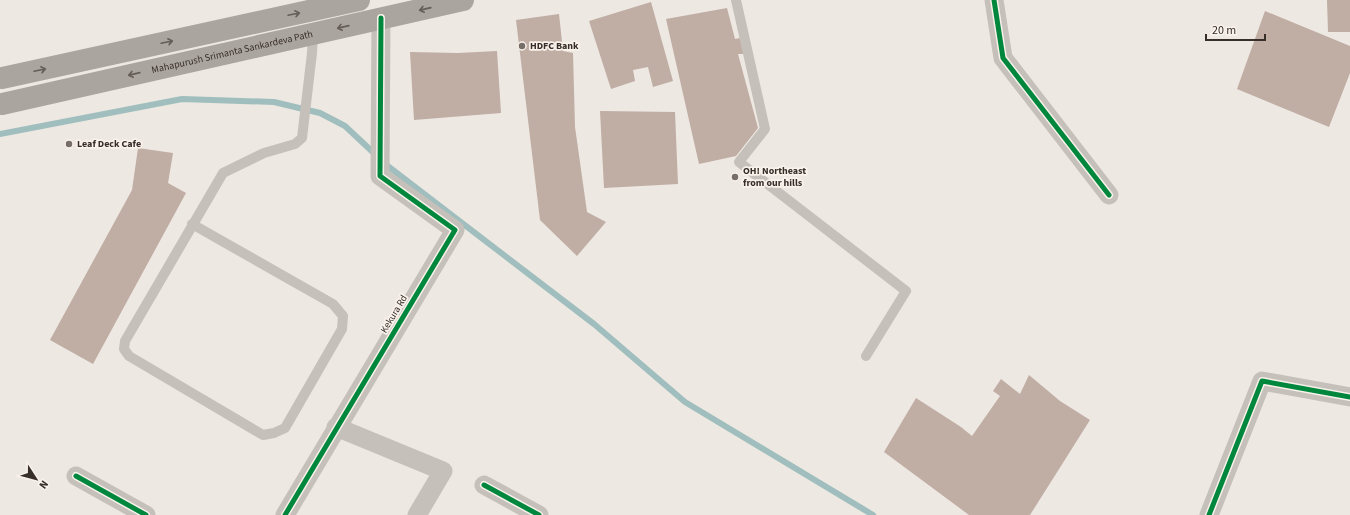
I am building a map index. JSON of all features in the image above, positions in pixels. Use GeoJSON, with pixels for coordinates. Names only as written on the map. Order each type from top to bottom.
{"type":"FeatureCollection","features":[{"type":"Feature","properties":{"kind":"main road"},"geometry":{"type":"LineString","coordinates":[[1,106],[5,91],[1,76],[359,0]]}},
{"type":"Feature","properties":{"kind":"main road","name":"Mahapurush Srimanta Sankardeva Path"},"geometry":{"type":"LineString","coordinates":[[1,106],[463,0]]}},
{"type":"Feature","properties":{"kind":"street"},"geometry":{"type":"LineString","coordinates":[[994,0],[1003,58],[1109,195]]}},
{"type":"Feature","properties":{"kind":"street","name":"Kekura Rd"},"geometry":{"type":"LineString","coordinates":[[285,515],[336,427],[455,230],[380,176],[381,18]]}},
{"type":"Feature","properties":{"kind":"street"},"geometry":{"type":"LineString","coordinates":[[1209,515],[1262,381],[1350,397]]}},
{"type":"Feature","properties":{"kind":"street"},"geometry":{"type":"LineString","coordinates":[[336,427],[443,471],[417,515]]}},
{"type":"Feature","properties":{"kind":"street"},"geometry":{"type":"LineString","coordinates":[[76,476],[143,514]]}},
{"type":"Feature","properties":{"kind":"street"},"geometry":{"type":"LineString","coordinates":[[484,485],[539,515]]}},
{"type":"Feature","properties":{"kind":"lane"},"geometry":{"type":"LineString","coordinates":[[736,0],[765,129],[739,162],[906,291],[866,356]]}},
{"type":"Feature","properties":{"kind":"lane"},"geometry":{"type":"LineString","coordinates":[[192,224],[333,304],[343,316],[342,329],[285,428],[274,434],[263,435],[128,356],[124,349],[125,341],[192,224],[223,173],[264,153],[296,144],[302,138],[313,34]]}},
{"type":"Feature","properties":{"kind":"building"},"geometry":{"type":"Polygon","coordinates":[[[1327,0],[1350,0],[1350,32],[1328,32],[1327,0]]]}},
{"type":"Feature","properties":{"kind":"building"},"geometry":{"type":"Polygon","coordinates":[[[651,2],[673,81],[653,87],[648,67],[633,70],[635,81],[611,89],[589,21],[651,2]]]}},
{"type":"Feature","properties":{"kind":"building"},"geometry":{"type":"Polygon","coordinates":[[[727,8],[735,39],[740,38],[744,54],[738,54],[758,128],[736,156],[699,164],[666,19],[727,8]]]}},
{"type":"Feature","properties":{"kind":"building"},"geometry":{"type":"Polygon","coordinates":[[[1265,11],[1350,46],[1350,73],[1329,127],[1237,89],[1265,11]]]}},
{"type":"Feature","properties":{"kind":"building"},"geometry":{"type":"Polygon","coordinates":[[[559,14],[563,51],[573,53],[575,127],[587,212],[606,222],[577,256],[540,220],[516,20],[559,14]]]}},
{"type":"Feature","properties":{"kind":"building"},"geometry":{"type":"Polygon","coordinates":[[[497,51],[501,113],[414,120],[410,52],[458,53],[497,51]]]}},
{"type":"Feature","properties":{"kind":"building"},"geometry":{"type":"Polygon","coordinates":[[[600,111],[675,112],[678,184],[604,188],[600,111]]]}},
{"type":"Feature","properties":{"kind":"building"},"geometry":{"type":"Polygon","coordinates":[[[138,148],[173,153],[168,183],[186,193],[93,364],[50,340],[132,190],[138,148]]]}},
{"type":"Feature","properties":{"kind":"building"},"geometry":{"type":"Polygon","coordinates":[[[1029,375],[1060,401],[1090,420],[1030,515],[969,515],[884,452],[916,398],[961,427],[972,436],[1000,396],[993,391],[1001,379],[1020,394],[1029,375]]]}},
{"type":"Feature","properties":{"kind":"waterway"},"geometry":{"type":"LineString","coordinates":[[0,134],[182,99],[274,102],[320,113],[345,126],[377,156]]}},
{"type":"Feature","properties":{"kind":"waterway"},"geometry":{"type":"LineString","coordinates":[[385,164],[594,324],[685,402],[873,515]]}},
{"type":"Feature","properties":{"kind":"cycle path"},"geometry":{"type":"LineString","coordinates":[[994,0],[1003,58],[1109,195]]}},
{"type":"Feature","properties":{"kind":"cycle path"},"geometry":{"type":"LineString","coordinates":[[285,515],[455,230],[380,176],[381,18]]}},
{"type":"Feature","properties":{"kind":"cycle path"},"geometry":{"type":"LineString","coordinates":[[1209,515],[1262,381],[1350,397]]}},
{"type":"Feature","properties":{"kind":"cycle path"},"geometry":{"type":"LineString","coordinates":[[76,476],[146,515]]}},
{"type":"Feature","properties":{"kind":"cycle path"},"geometry":{"type":"LineString","coordinates":[[484,485],[539,515]]}},
{"type":"Feature","properties":{"kind":"place","name":"HDFC Bank"},"geometry":{"type":"Point","coordinates":[522,46]}},
{"type":"Feature","properties":{"kind":"place","name":"Leaf Deck Cafe"},"geometry":{"type":"Point","coordinates":[69,144]}},
{"type":"Feature","properties":{"kind":"place","name":"OH! Northeast from our hills"},"geometry":{"type":"Point","coordinates":[735,177]}}]}
